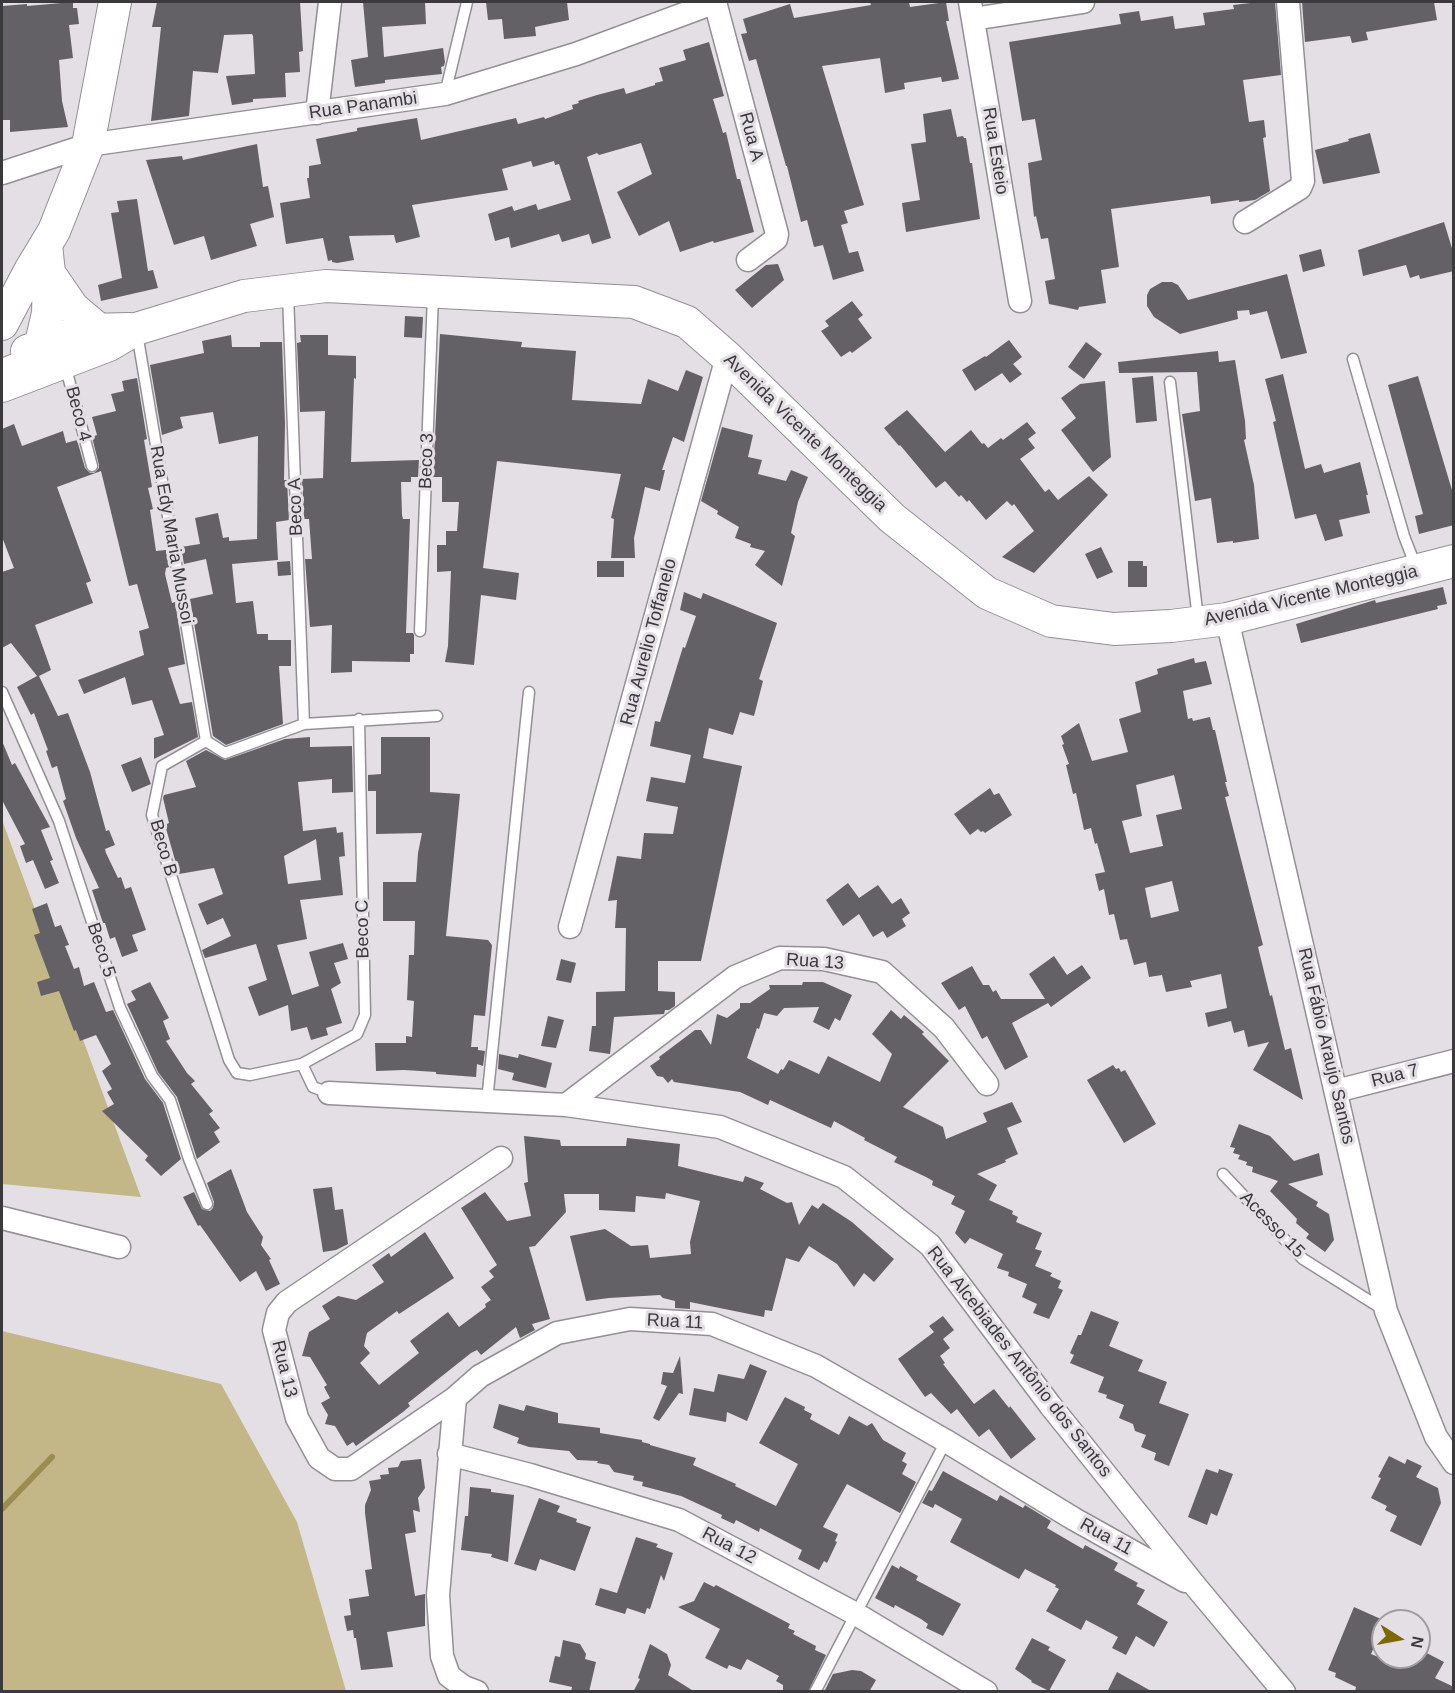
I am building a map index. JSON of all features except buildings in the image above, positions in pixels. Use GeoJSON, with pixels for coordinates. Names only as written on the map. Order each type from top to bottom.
{"type":"FeatureCollection","features":[{"type":"Feature","properties":{"kind":"main road"},"geometry":{"type":"LineString","coordinates":[[52,354],[48,313],[48,259],[54,231],[88,145],[115,2]]}},
{"type":"Feature","properties":{"kind":"main road"},"geometry":{"type":"LineString","coordinates":[[2,324],[17,294],[48,259]]}},
{"type":"Feature","properties":{"kind":"main road"},"geometry":{"type":"LineString","coordinates":[[48,259],[64,298],[104,337]]}},
{"type":"Feature","properties":{"kind":"main road","name":"Avenida Vicente Monteggia"},"geometry":{"type":"LineString","coordinates":[[52,354],[54,350],[68,350],[96,342],[104,337],[136,330],[244,296],[326,286],[634,302],[687,322],[727,357],[892,518],[987,593],[1051,621],[1114,629],[1212,621],[1454,561]]}},
{"type":"Feature","properties":{"kind":"main road"},"geometry":{"type":"LineString","coordinates":[[17,294],[20,332],[25,340],[52,354]]}},
{"type":"Feature","properties":{"kind":"main road"},"geometry":{"type":"LineString","coordinates":[[2,376],[23,367],[39,352],[52,354]]}},
{"type":"Feature","properties":{"kind":"main road"},"geometry":{"type":"LineString","coordinates":[[2,361],[52,354]]}},
{"type":"Feature","properties":{"kind":"main road"},"geometry":{"type":"LineString","coordinates":[[2,386],[52,354]]}},
{"type":"Feature","properties":{"kind":"street"},"geometry":{"type":"LineString","coordinates":[[317,113],[330,2]]}},
{"type":"Feature","properties":{"kind":"street","name":"Rua Panambi"},"geometry":{"type":"LineString","coordinates":[[2,173],[88,145],[445,94],[576,54],[715,2]]}},
{"type":"Feature","properties":{"kind":"street","name":"Rua A"},"geometry":{"type":"LineString","coordinates":[[715,2],[777,234],[776,239],[748,260]]}},
{"type":"Feature","properties":{"kind":"street"},"geometry":{"type":"LineString","coordinates":[[972,10],[1083,2]]}},
{"type":"Feature","properties":{"kind":"street"},"geometry":{"type":"LineString","coordinates":[[1245,222],[1300,188],[1303,181],[1288,2]]}},
{"type":"Feature","properties":{"kind":"street","name":"Rua Esteio"},"geometry":{"type":"LineString","coordinates":[[972,10],[1020,301]]}},
{"type":"Feature","properties":{"kind":"street","name":"Rua Aurelio Toffanelo"},"geometry":{"type":"LineString","coordinates":[[570,927],[727,357]]}},
{"type":"Feature","properties":{"kind":"street","name":"Rua Fábio Araujo Santos"},"geometry":{"type":"LineString","coordinates":[[1212,621],[1336,1091],[1386,1311],[1436,1437],[1454,1463]]}},
{"type":"Feature","properties":{"kind":"street","name":"Rua 13"},"geometry":{"type":"LineString","coordinates":[[566,1105],[735,977],[780,958],[824,959],[882,972],[945,1028],[987,1084]]}},
{"type":"Feature","properties":{"kind":"street","name":"Rua 7"},"geometry":{"type":"LineString","coordinates":[[1336,1091],[1454,1061]]}},
{"type":"Feature","properties":{"kind":"street","name":"Rua Alcebiades Antônio dos Santos"},"geometry":{"type":"LineString","coordinates":[[329,1093],[566,1105],[720,1127],[844,1177],[930,1245],[1050,1405],[1284,1692]]}},
{"type":"Feature","properties":{"kind":"street","name":"Rua 13"},"geometry":{"type":"LineString","coordinates":[[455,1398],[351,1469],[335,1468],[319,1458],[297,1418],[274,1330],[278,1313],[287,1302],[501,1158]]}},
{"type":"Feature","properties":{"kind":"street"},"geometry":{"type":"LineString","coordinates":[[2,1218],[118,1247]]}},
{"type":"Feature","properties":{"kind":"street","name":"Rua 11"},"geometry":{"type":"LineString","coordinates":[[455,1398],[480,1376],[557,1333],[630,1319],[712,1324],[816,1366],[946,1441],[1074,1519],[1197,1588]]}},
{"type":"Feature","properties":{"kind":"street"},"geometry":{"type":"LineString","coordinates":[[455,1398],[438,1595],[442,1656],[449,1676],[464,1687],[477,1692]]}},
{"type":"Feature","properties":{"kind":"street","name":"Rua 12"},"geometry":{"type":"LineString","coordinates":[[449,1454],[530,1475],[679,1520],[856,1614],[986,1692]]}},
{"type":"Feature","properties":{"kind":"lane"},"geometry":{"type":"LineString","coordinates":[[445,94],[467,2]]}},
{"type":"Feature","properties":{"kind":"lane","name":"Beco A"},"geometry":{"type":"LineString","coordinates":[[288,291],[304,724]]}},
{"type":"Feature","properties":{"kind":"lane","name":"Beco 3"},"geometry":{"type":"LineString","coordinates":[[420,631],[434,292]]}},
{"type":"Feature","properties":{"kind":"lane","name":"Rua Edy Maria Mussoi"},"geometry":{"type":"LineString","coordinates":[[136,330],[206,741]]}},
{"type":"Feature","properties":{"kind":"lane","name":"Beco 4"},"geometry":{"type":"LineString","coordinates":[[52,354],[92,466]]}},
{"type":"Feature","properties":{"kind":"lane"},"geometry":{"type":"LineString","coordinates":[[1353,359],[1404,536],[1417,570]]}},
{"type":"Feature","properties":{"kind":"lane"},"geometry":{"type":"LineString","coordinates":[[1170,382],[1212,621]]}},
{"type":"Feature","properties":{"kind":"lane","name":"Beco 5"},"geometry":{"type":"LineString","coordinates":[[2,692],[59,821],[120,1008],[152,1076],[170,1100],[189,1159],[207,1204]]}},
{"type":"Feature","properties":{"kind":"lane"},"geometry":{"type":"LineString","coordinates":[[487,1101],[530,692]]}},
{"type":"Feature","properties":{"kind":"lane"},"geometry":{"type":"LineString","coordinates":[[206,741],[225,753],[304,724],[437,716]]}},
{"type":"Feature","properties":{"kind":"lane","name":"Beco C"},"geometry":{"type":"LineString","coordinates":[[302,1064],[357,1034],[365,1015],[359,719]]}},
{"type":"Feature","properties":{"kind":"lane","name":"Beco B"},"geometry":{"type":"LineString","coordinates":[[206,741],[162,766],[152,815],[229,1060],[237,1073],[250,1075],[302,1064]]}},
{"type":"Feature","properties":{"kind":"lane"},"geometry":{"type":"LineString","coordinates":[[302,1064],[313,1086],[329,1093]]}},
{"type":"Feature","properties":{"kind":"lane","name":"Acesso 15"},"geometry":{"type":"LineString","coordinates":[[1223,1174],[1303,1259],[1386,1311]]}},
{"type":"Feature","properties":{"kind":"lane"},"geometry":{"type":"LineString","coordinates":[[815,1692],[946,1441]]}},
{"type":"Feature","properties":{"kind":"shaded area"},"geometry":{"type":"Polygon","coordinates":[[[2,820],[141,1197],[2,1184],[2,820]]]}},
{"type":"Feature","properties":{"kind":"shaded area"},"geometry":{"type":"Polygon","coordinates":[[[2,1331],[221,1384],[297,1522],[346,1691],[2,1691],[2,1331]]]}},
{"type":"Feature","properties":{"kind":"waterway"},"geometry":{"type":"LineString","coordinates":[[2,1509],[52,1457]]}}]}
